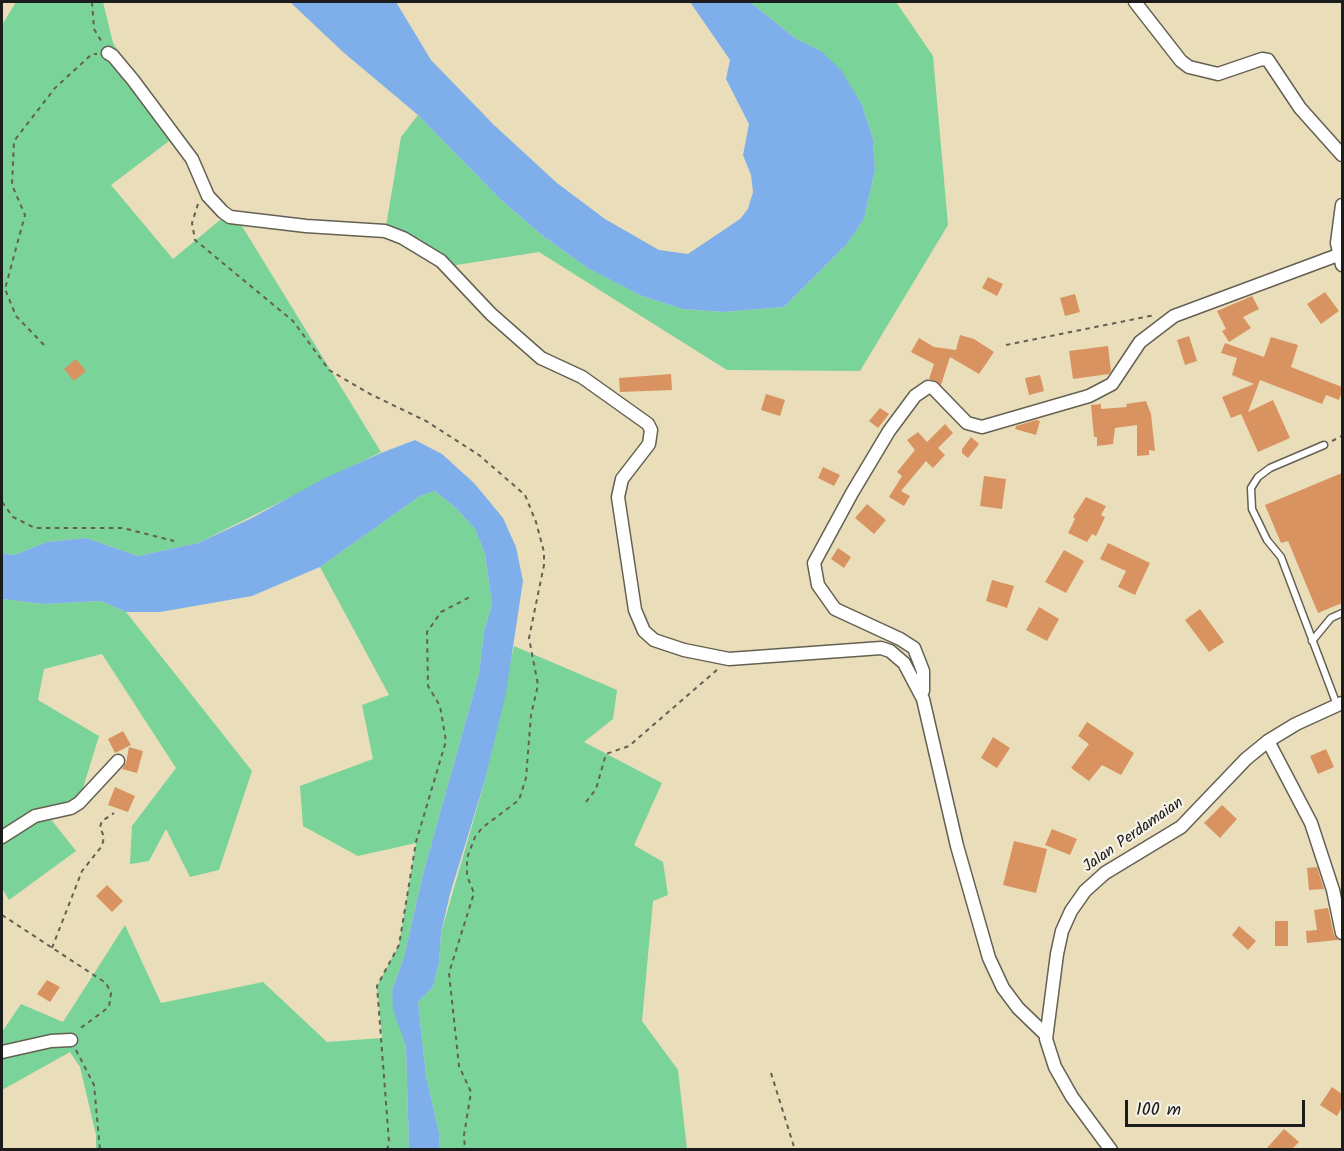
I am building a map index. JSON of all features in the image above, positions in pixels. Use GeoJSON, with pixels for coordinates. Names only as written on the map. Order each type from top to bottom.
{"type":"FeatureCollection","features":[{"type":"Feature","properties":{"kind":"street"},"geometry":{"type":"LineString","coordinates":[[1136,2],[1143,15],[1189,67],[1218,74],[1262,59],[1268,60],[1300,108],[1342,155]]}},
{"type":"Feature","properties":{"kind":"street"},"geometry":{"type":"LineString","coordinates":[[108,53],[133,80],[192,159],[203,186],[215,206],[230,217],[306,226],[385,231],[403,238],[441,261],[491,314],[541,358],[582,377],[648,424],[651,430],[650,444],[622,479],[618,497],[631,591],[644,631],[663,644],[729,659],[757,659],[881,648],[890,651],[904,663],[923,699]]}},
{"type":"Feature","properties":{"kind":"street"},"geometry":{"type":"LineString","coordinates":[[1046,1035],[1018,1008],[1003,988],[989,958],[957,846],[923,699],[923,671],[914,648],[900,639],[835,609],[818,585],[814,563],[832,535],[852,493],[889,431],[915,396],[924,389],[933,388],[967,423],[982,427],[1089,396],[1112,384],[1140,342],[1174,316],[1340,260],[1342,205]]}},
{"type":"Feature","properties":{"kind":"street","name":"Jalan Perdamaian"},"geometry":{"type":"LineString","coordinates":[[1111,1149],[1072,1097],[1055,1067],[1046,1035],[1062,931],[1085,891],[1105,873],[1181,827],[1246,759],[1268,741],[1296,724],[1340,704]]}},
{"type":"Feature","properties":{"kind":"street"},"geometry":{"type":"LineString","coordinates":[[1268,741],[1311,823],[1333,890],[1342,933]]}},
{"type":"Feature","properties":{"kind":"street"},"geometry":{"type":"LineString","coordinates":[[2,837],[35,816],[71,808],[79,803],[118,761]]}},
{"type":"Feature","properties":{"kind":"street"},"geometry":{"type":"LineString","coordinates":[[2,1052],[51,1041],[71,1040]]}},
{"type":"Feature","properties":{"kind":"lane"},"geometry":{"type":"LineString","coordinates":[[1324,445],[1270,468],[1258,477],[1251,489],[1252,509],[1268,540],[1281,557],[1312,641],[1340,704]]}},
{"type":"Feature","properties":{"kind":"lane"},"geometry":{"type":"LineString","coordinates":[[1312,641],[1331,618],[1342,613]]}},
{"type":"Feature","properties":{"kind":"path"},"geometry":{"type":"LineString","coordinates":[[44,345],[16,316],[5,289],[25,215],[12,185],[14,141],[55,88],[92,54],[108,53],[94,29],[92,2]]}},
{"type":"Feature","properties":{"kind":"path"},"geometry":{"type":"LineString","coordinates":[[203,186],[192,223],[195,240],[293,321],[329,370],[426,422],[479,455],[516,485],[531,508],[544,552],[544,565],[529,638],[538,685],[531,716],[523,791],[519,800],[482,828],[475,837],[466,866],[474,892],[449,973],[459,1066],[471,1092],[464,1135],[465,1149]]}},
{"type":"Feature","properties":{"kind":"path"},"geometry":{"type":"LineString","coordinates":[[2,276],[8,273]]}},
{"type":"Feature","properties":{"kind":"path"},"geometry":{"type":"LineString","coordinates":[[1006,345],[1165,312]]}},
{"type":"Feature","properties":{"kind":"path"},"geometry":{"type":"LineString","coordinates":[[1324,445],[1342,436]]}},
{"type":"Feature","properties":{"kind":"path"},"geometry":{"type":"LineString","coordinates":[[2,502],[14,517],[35,528],[123,528],[174,542]]}},
{"type":"Feature","properties":{"kind":"path"},"geometry":{"type":"LineString","coordinates":[[387,1149],[389,1142],[377,986],[399,945],[416,842],[446,741],[440,706],[428,686],[427,632],[441,612],[472,596]]}},
{"type":"Feature","properties":{"kind":"path"},"geometry":{"type":"LineString","coordinates":[[586,802],[596,789],[606,754],[629,746],[729,659]]}},
{"type":"Feature","properties":{"kind":"path"},"geometry":{"type":"LineString","coordinates":[[52,948],[82,871],[102,846],[104,837],[100,827],[102,821],[114,813]]}},
{"type":"Feature","properties":{"kind":"path"},"geometry":{"type":"LineString","coordinates":[[2,915],[106,983],[111,993],[109,1007],[84,1024],[71,1040],[94,1085],[100,1149]]}},
{"type":"Feature","properties":{"kind":"path"},"geometry":{"type":"LineString","coordinates":[[771,1073],[795,1149]]}},
{"type":"Feature","properties":{"kind":"green space"},"geometry":{"type":"Polygon","coordinates":[[[16,2],[103,2],[113,43],[177,135],[111,185],[173,259],[232,210],[381,452],[198,543],[138,556],[86,538],[47,542],[14,555],[2,553],[2,25],[16,2]]]}},
{"type":"Feature","properties":{"kind":"green space"},"geometry":{"type":"Polygon","coordinates":[[[750,2],[896,2],[933,56],[948,225],[860,371],[727,370],[539,252],[450,266],[386,226],[401,137],[418,115],[501,200],[543,236],[589,269],[642,296],[683,309],[723,312],[784,307],[846,245],[864,219],[875,170],[873,139],[862,105],[821,51],[795,38],[750,2]]]}},
{"type":"Feature","properties":{"kind":"green space"},"geometry":{"type":"Polygon","coordinates":[[[435,491],[456,508],[475,529],[485,554],[492,604],[484,631],[479,674],[423,874],[404,957],[392,991],[394,1009],[406,1047],[409,1149],[96,1149],[96,1135],[80,1067],[70,1052],[2,1090],[2,1032],[21,1004],[63,1022],[125,925],[161,1003],[263,982],[327,1042],[382,1038],[377,986],[399,945],[416,843],[358,856],[303,826],[300,786],[373,759],[362,705],[389,695],[320,567],[420,496],[435,491]]]}},
{"type":"Feature","properties":{"kind":"green space"},"geometry":{"type":"Polygon","coordinates":[[[2,599],[44,604],[101,601],[126,612],[252,771],[219,870],[190,877],[166,829],[149,861],[130,864],[132,826],[176,768],[102,654],[44,669],[38,700],[99,736],[79,801],[46,813],[76,851],[9,900],[2,888],[2,599]]]}},
{"type":"Feature","properties":{"kind":"green space"},"geometry":{"type":"Polygon","coordinates":[[[514,646],[617,690],[613,719],[584,742],[662,783],[634,845],[663,862],[668,895],[653,901],[642,1021],[678,1070],[687,1149],[439,1149],[439,1132],[426,1076],[418,1002],[433,987],[439,963],[441,933],[485,780],[514,646]]]}},
{"type":"Feature","properties":{"kind":"water"},"geometry":{"type":"Polygon","coordinates":[[[290,2],[396,2],[431,60],[494,125],[557,183],[605,219],[659,250],[688,254],[740,219],[748,209],[753,192],[751,175],[743,155],[749,124],[726,79],[730,60],[690,2],[750,2],[795,38],[821,51],[841,70],[862,105],[873,139],[875,170],[864,219],[846,245],[784,307],[723,312],[683,309],[642,296],[589,269],[543,236],[501,200],[418,115],[343,52],[290,2]]]}},
{"type":"Feature","properties":{"kind":"water"},"geometry":{"type":"Polygon","coordinates":[[[415,440],[442,454],[474,483],[503,518],[516,547],[523,581],[506,693],[485,780],[450,894],[441,933],[439,963],[433,987],[418,1002],[426,1076],[439,1132],[439,1150],[409,1149],[406,1047],[393,1009],[392,991],[404,957],[423,874],[479,674],[484,631],[492,604],[485,554],[475,529],[456,508],[435,491],[420,496],[320,567],[252,596],[160,612],[126,612],[101,601],[44,604],[2,599],[2,553],[14,555],[47,542],[86,538],[138,556],[198,543],[252,518],[323,479],[415,440]]]}},
{"type":"Feature","properties":{"kind":"building"},"geometry":{"type":"Polygon","coordinates":[[[988,277],[1003,284],[997,296],[982,288],[988,277]]]}},
{"type":"Feature","properties":{"kind":"building"},"geometry":{"type":"Polygon","coordinates":[[[1325,292],[1339,311],[1321,324],[1307,304],[1325,292]]]}},
{"type":"Feature","properties":{"kind":"building"},"geometry":{"type":"Polygon","coordinates":[[[1075,294],[1080,312],[1065,316],[1060,298],[1075,294]]]}},
{"type":"Feature","properties":{"kind":"building"},"geometry":{"type":"Polygon","coordinates":[[[1252,296],[1259,309],[1243,317],[1251,328],[1229,342],[1222,331],[1226,329],[1217,311],[1252,296]]]}},
{"type":"Feature","properties":{"kind":"building"},"geometry":{"type":"Polygon","coordinates":[[[960,335],[974,339],[994,352],[979,374],[950,357],[941,385],[929,379],[934,364],[911,352],[919,338],[934,347],[956,350],[960,335]]]}},
{"type":"Feature","properties":{"kind":"building"},"geometry":{"type":"Polygon","coordinates":[[[1189,336],[1197,361],[1185,365],[1177,340],[1189,336]]]}},
{"type":"Feature","properties":{"kind":"building"},"geometry":{"type":"Polygon","coordinates":[[[1271,337],[1298,345],[1291,367],[1342,387],[1342,391],[1339,400],[1326,395],[1322,404],[1260,380],[1248,412],[1273,400],[1290,438],[1258,452],[1241,414],[1231,418],[1222,397],[1254,384],[1232,375],[1237,358],[1221,353],[1225,343],[1264,357],[1271,337]]]}},
{"type":"Feature","properties":{"kind":"building"},"geometry":{"type":"Polygon","coordinates":[[[1108,346],[1111,371],[1109,374],[1073,379],[1069,351],[1108,346]]]}},
{"type":"Feature","properties":{"kind":"building"},"geometry":{"type":"Polygon","coordinates":[[[76,359],[86,371],[74,381],[64,369],[76,359]]]}},
{"type":"Feature","properties":{"kind":"building"},"geometry":{"type":"Polygon","coordinates":[[[671,374],[672,390],[620,392],[619,378],[671,374]]]}},
{"type":"Feature","properties":{"kind":"building"},"geometry":{"type":"Polygon","coordinates":[[[1040,375],[1044,391],[1029,395],[1025,378],[1040,375]]]}},
{"type":"Feature","properties":{"kind":"building"},"geometry":{"type":"Polygon","coordinates":[[[766,394],[785,400],[780,416],[761,410],[766,394]]]}},
{"type":"Feature","properties":{"kind":"building"},"geometry":{"type":"Polygon","coordinates":[[[1146,401],[1151,414],[1155,451],[1149,450],[1149,455],[1137,456],[1137,425],[1115,428],[1113,444],[1097,446],[1091,405],[1101,404],[1101,409],[1127,407],[1126,404],[1146,401]]]}},
{"type":"Feature","properties":{"kind":"building"},"geometry":{"type":"Polygon","coordinates":[[[880,408],[889,414],[878,428],[869,421],[880,408]]]}},
{"type":"Feature","properties":{"kind":"building"},"geometry":{"type":"Polygon","coordinates":[[[1040,421],[1036,435],[1015,429],[1016,426],[1040,421]]]}},
{"type":"Feature","properties":{"kind":"building"},"geometry":{"type":"Polygon","coordinates":[[[945,424],[953,433],[938,448],[945,455],[933,468],[926,461],[901,491],[910,496],[904,506],[889,497],[902,476],[897,472],[915,450],[907,440],[918,432],[927,442],[945,424]]]}},
{"type":"Feature","properties":{"kind":"building"},"geometry":{"type":"Polygon","coordinates":[[[971,437],[979,444],[968,458],[962,453],[962,449],[971,437]]]}},
{"type":"Feature","properties":{"kind":"building"},"geometry":{"type":"Polygon","coordinates":[[[823,467],[840,475],[834,486],[818,478],[823,467]]]}},
{"type":"Feature","properties":{"kind":"building"},"geometry":{"type":"Polygon","coordinates":[[[1342,473],[1342,603],[1318,613],[1288,541],[1281,543],[1265,505],[1342,473]]]}},
{"type":"Feature","properties":{"kind":"building"},"geometry":{"type":"Polygon","coordinates":[[[984,476],[1006,479],[1002,509],[980,506],[984,476]]]}},
{"type":"Feature","properties":{"kind":"building"},"geometry":{"type":"Polygon","coordinates":[[[1086,497],[1106,506],[1101,515],[1105,517],[1096,536],[1092,534],[1087,542],[1068,533],[1075,519],[1073,517],[1086,497]]]}},
{"type":"Feature","properties":{"kind":"building"},"geometry":{"type":"Polygon","coordinates":[[[867,504],[886,520],[874,534],[855,518],[867,504]]]}},
{"type":"Feature","properties":{"kind":"building"},"geometry":{"type":"Polygon","coordinates":[[[1108,543],[1150,563],[1135,595],[1118,587],[1126,571],[1100,559],[1108,543]]]}},
{"type":"Feature","properties":{"kind":"building"},"geometry":{"type":"Polygon","coordinates":[[[838,548],[851,557],[844,568],[831,559],[838,548]]]}},
{"type":"Feature","properties":{"kind":"building"},"geometry":{"type":"Polygon","coordinates":[[[1064,550],[1084,561],[1066,593],[1045,582],[1064,550]]]}},
{"type":"Feature","properties":{"kind":"building"},"geometry":{"type":"Polygon","coordinates":[[[992,580],[1014,586],[1007,608],[986,601],[992,580]]]}},
{"type":"Feature","properties":{"kind":"building"},"geometry":{"type":"Polygon","coordinates":[[[1039,607],[1059,619],[1047,641],[1026,630],[1039,607]]]}},
{"type":"Feature","properties":{"kind":"building"},"geometry":{"type":"Polygon","coordinates":[[[1200,609],[1224,642],[1209,652],[1185,620],[1200,609]]]}},
{"type":"Feature","properties":{"kind":"building"},"geometry":{"type":"Polygon","coordinates":[[[1087,722],[1134,753],[1121,775],[1102,765],[1089,781],[1071,768],[1089,744],[1078,736],[1087,722]]]}},
{"type":"Feature","properties":{"kind":"building"},"geometry":{"type":"Polygon","coordinates":[[[123,731],[131,745],[115,753],[108,739],[123,731]]]}},
{"type":"Feature","properties":{"kind":"building"},"geometry":{"type":"Polygon","coordinates":[[[993,737],[1010,748],[997,768],[981,758],[993,737]]]}},
{"type":"Feature","properties":{"kind":"building"},"geometry":{"type":"Polygon","coordinates":[[[129,747],[143,751],[137,773],[122,769],[126,763],[129,747]]]}},
{"type":"Feature","properties":{"kind":"building"},"geometry":{"type":"Polygon","coordinates":[[[1326,749],[1334,767],[1318,774],[1310,756],[1326,749]]]}},
{"type":"Feature","properties":{"kind":"building"},"geometry":{"type":"Polygon","coordinates":[[[115,787],[135,796],[128,812],[108,805],[115,787]]]}},
{"type":"Feature","properties":{"kind":"building"},"geometry":{"type":"Polygon","coordinates":[[[1222,805],[1237,819],[1220,838],[1204,823],[1222,805]]]}},
{"type":"Feature","properties":{"kind":"building"},"geometry":{"type":"Polygon","coordinates":[[[1052,829],[1077,839],[1070,855],[1045,845],[1052,829]]]}},
{"type":"Feature","properties":{"kind":"building"},"geometry":{"type":"Polygon","coordinates":[[[1014,841],[1047,849],[1036,893],[1003,885],[1014,841]]]}},
{"type":"Feature","properties":{"kind":"building"},"geometry":{"type":"Polygon","coordinates":[[[1317,867],[1324,889],[1309,890],[1307,868],[1317,867]]]}},
{"type":"Feature","properties":{"kind":"building"},"geometry":{"type":"Polygon","coordinates":[[[107,885],[123,901],[112,912],[96,896],[107,885]]]}},
{"type":"Feature","properties":{"kind":"building"},"geometry":{"type":"Polygon","coordinates":[[[1328,908],[1334,935],[1338,940],[1307,943],[1306,931],[1317,930],[1314,910],[1328,908]]]}},
{"type":"Feature","properties":{"kind":"building"},"geometry":{"type":"Polygon","coordinates":[[[1275,921],[1288,921],[1288,946],[1275,946],[1275,921]]]}},
{"type":"Feature","properties":{"kind":"building"},"geometry":{"type":"Polygon","coordinates":[[[1239,926],[1256,941],[1248,950],[1232,935],[1239,926]]]}},
{"type":"Feature","properties":{"kind":"building"},"geometry":{"type":"Polygon","coordinates":[[[47,980],[60,987],[50,1002],[37,994],[47,980]]]}},
{"type":"Feature","properties":{"kind":"building"},"geometry":{"type":"Polygon","coordinates":[[[1332,1087],[1342,1094],[1342,1107],[1337,1116],[1320,1105],[1332,1087]]]}},
{"type":"Feature","properties":{"kind":"building"},"geometry":{"type":"Polygon","coordinates":[[[1284,1129],[1299,1142],[1292,1149],[1266,1149],[1284,1129]]]}}]}
